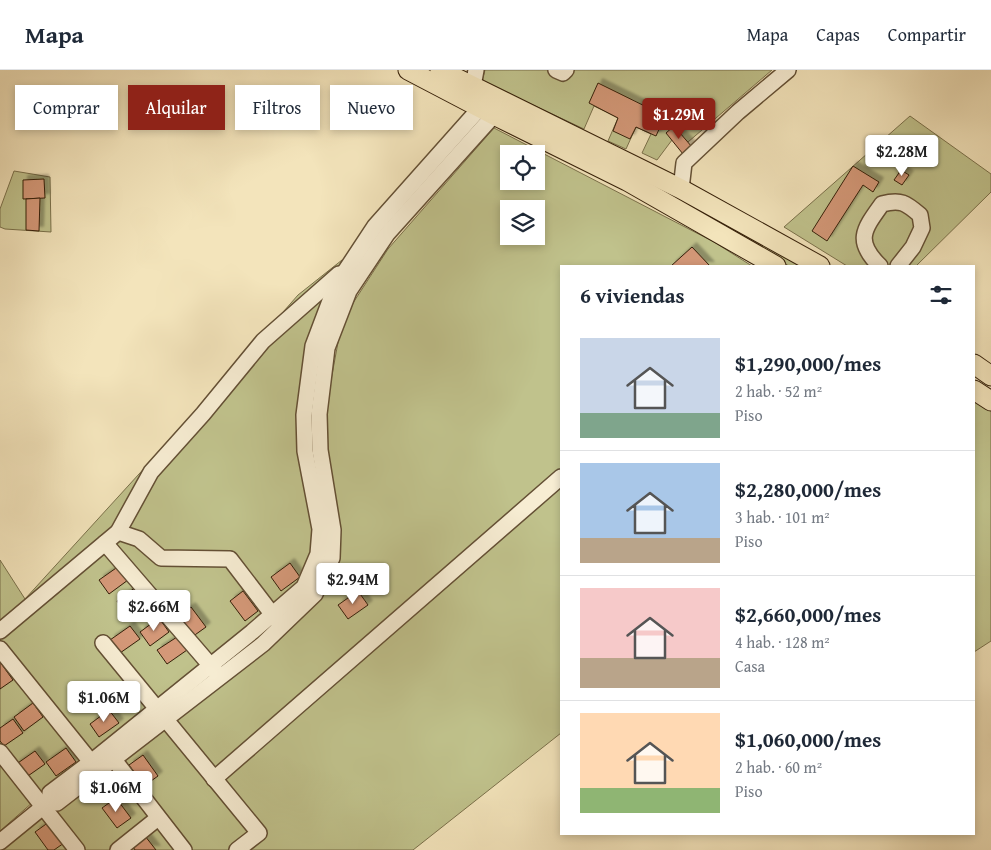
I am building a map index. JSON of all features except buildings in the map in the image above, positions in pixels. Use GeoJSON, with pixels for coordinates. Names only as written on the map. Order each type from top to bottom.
{"type":"FeatureCollection","features":[{"type":"Feature","properties":{"kind":"main road"},"geometry":{"type":"LineString","coordinates":[[408,70],[634,184],[774,265]]}},
{"type":"Feature","properties":{"kind":"main road"},"geometry":{"type":"LineString","coordinates":[[440,70],[475,78],[818,265]]}},
{"type":"Feature","properties":{"kind":"main road"},"geometry":{"type":"LineString","coordinates":[[975,365],[991,376]]}},
{"type":"Feature","properties":{"kind":"main road"},"geometry":{"type":"LineString","coordinates":[[975,391],[991,401]]}},
{"type":"Feature","properties":{"kind":"street"},"geometry":{"type":"LineString","coordinates":[[556,70],[563,73],[566,70]]}},
{"type":"Feature","properties":{"kind":"street"},"geometry":{"type":"LineString","coordinates":[[681,189],[684,163],[738,112],[788,70]]}},
{"type":"Feature","properties":{"kind":"street"},"geometry":{"type":"LineString","coordinates":[[277,620],[304,587],[318,554],[320,529],[305,451],[304,415],[313,346],[336,285],[375,226],[487,111]]}},
{"type":"Feature","properties":{"kind":"street"},"geometry":{"type":"LineString","coordinates":[[0,842],[47,804],[57,803],[110,754],[277,620],[314,594],[332,558],[333,530],[320,450],[319,414],[327,348],[348,290],[387,234],[487,111]]}},
{"type":"Feature","properties":{"kind":"street"},"geometry":{"type":"LineString","coordinates":[[879,265],[864,242],[864,233],[882,204],[894,200],[907,204],[920,215],[922,228],[913,246],[899,265]]}},
{"type":"Feature","properties":{"kind":"street"},"geometry":{"type":"LineString","coordinates":[[0,631],[118,532],[151,472],[203,414],[263,341],[348,267]]}},
{"type":"Feature","properties":{"kind":"street"},"geometry":{"type":"LineString","coordinates":[[214,779],[560,479]]}},
{"type":"Feature","properties":{"kind":"street"},"geometry":{"type":"LineString","coordinates":[[118,532],[139,539],[161,558],[230,559],[277,620]]}},
{"type":"Feature","properties":{"kind":"street"},"geometry":{"type":"LineString","coordinates":[[105,544],[215,671]]}},
{"type":"Feature","properties":{"kind":"street"},"geometry":{"type":"LineString","coordinates":[[103,643],[259,833],[236,850]]}},
{"type":"Feature","properties":{"kind":"street"},"geometry":{"type":"LineString","coordinates":[[0,649],[91,762]]}},
{"type":"Feature","properties":{"kind":"street"},"geometry":{"type":"LineString","coordinates":[[0,752],[47,804],[77,850]]}},
{"type":"Feature","properties":{"kind":"street"},"geometry":{"type":"LineString","coordinates":[[47,804],[50,794],[91,762],[110,754]]}},
{"type":"Feature","properties":{"kind":"street"},"geometry":{"type":"LineString","coordinates":[[110,754],[184,850]]}},
{"type":"Feature","properties":{"kind":"street"},"geometry":{"type":"LineString","coordinates":[[118,850],[158,818]]}},
{"type":"Feature","properties":{"kind":"green space"},"geometry":{"type":"Polygon","coordinates":[[[485,70],[772,70],[688,142],[672,140],[657,160],[642,153],[651,134],[636,127],[626,149],[608,141],[618,118],[594,106],[584,129],[482,81],[485,70]]]}},
{"type":"Feature","properties":{"kind":"green space"},"geometry":{"type":"Polygon","coordinates":[[[910,116],[991,174],[991,192],[917,265],[845,265],[784,227],[910,116]]]}},
{"type":"Feature","properties":{"kind":"green space"},"geometry":{"type":"Polygon","coordinates":[[[494,128],[527,145],[500,145],[500,190],[545,190],[545,154],[714,242],[750,265],[560,265],[560,734],[413,850],[248,850],[266,837],[173,722],[294,626],[322,596],[328,456],[327,402],[339,337],[353,303],[388,249],[494,128]]]}},
{"type":"Feature","properties":{"kind":"green space"},"geometry":{"type":"Polygon","coordinates":[[[14,171],[50,177],[51,232],[5,229],[0,227],[0,209],[14,171]]]}},
{"type":"Feature","properties":{"kind":"green space"},"geometry":{"type":"Polygon","coordinates":[[[667,188],[804,265],[787,265],[664,194],[667,188]]]}},
{"type":"Feature","properties":{"kind":"green space"},"geometry":{"type":"Polygon","coordinates":[[[342,260],[315,323],[301,398],[316,541],[300,581],[272,609],[232,556],[162,556],[118,529],[0,628],[0,560],[25,599],[191,417],[298,295],[342,260]]]}},
{"type":"Feature","properties":{"kind":"green space"},"geometry":{"type":"Polygon","coordinates":[[[975,400],[991,410],[991,641],[975,651],[975,400]]]}},
{"type":"Feature","properties":{"kind":"green space"},"geometry":{"type":"Polygon","coordinates":[[[119,536],[138,543],[160,562],[229,563],[268,613],[210,660],[109,544],[119,536]]]}},
{"type":"Feature","properties":{"kind":"green space"},"geometry":{"type":"Polygon","coordinates":[[[104,547],[205,663],[91,757],[0,644],[0,636],[104,547]]]}},
{"type":"Feature","properties":{"kind":"green space"},"geometry":{"type":"Polygon","coordinates":[[[0,655],[86,761],[40,797],[0,745],[0,655]]]}},
{"type":"Feature","properties":{"kind":"green space"},"geometry":{"type":"Polygon","coordinates":[[[168,724],[259,836],[238,850],[190,850],[122,760],[168,724]]]}},
{"type":"Feature","properties":{"kind":"green space"},"geometry":{"type":"Polygon","coordinates":[[[0,759],[33,802],[0,831],[0,759]]]}},
{"type":"Feature","properties":{"kind":"green space"},"geometry":{"type":"Polygon","coordinates":[[[112,763],[155,817],[113,850],[83,850],[53,810],[112,763]]]}},
{"type":"Feature","properties":{"kind":"green space"},"geometry":{"type":"Polygon","coordinates":[[[43,811],[74,850],[0,850],[0,846],[43,811]]]}},
{"type":"Feature","properties":{"kind":"green space"},"geometry":{"type":"Polygon","coordinates":[[[158,821],[180,850],[123,850],[158,821]]]}}]}
